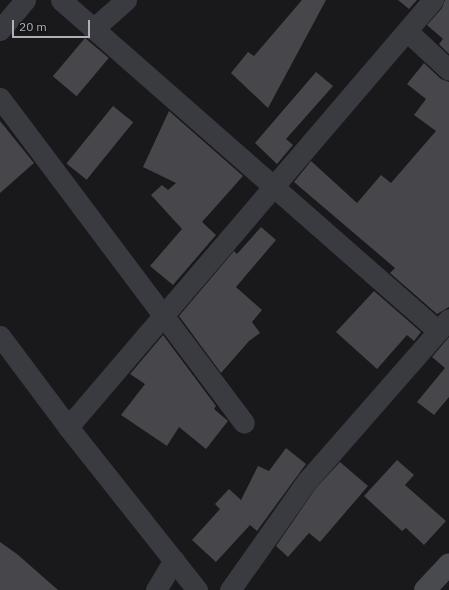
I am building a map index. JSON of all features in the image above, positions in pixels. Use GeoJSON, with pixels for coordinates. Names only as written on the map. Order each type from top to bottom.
{"type":"FeatureCollection","features":[{"type":"Feature","properties":{"kind":"street"},"geometry":{"type":"LineString","coordinates":[[3,19],[25,0]]}},
{"type":"Feature","properties":{"kind":"street"},"geometry":{"type":"LineString","coordinates":[[61,0],[274,187],[444,325],[307,481],[230,590]]}},
{"type":"Feature","properties":{"kind":"street"},"geometry":{"type":"LineString","coordinates":[[93,29],[126,0]]}},
{"type":"Feature","properties":{"kind":"street"},"geometry":{"type":"LineString","coordinates":[[68,427],[434,0]]}},
{"type":"Feature","properties":{"kind":"street"},"geometry":{"type":"LineString","coordinates":[[406,32],[449,70]]}},
{"type":"Feature","properties":{"kind":"street"},"geometry":{"type":"LineString","coordinates":[[0,98],[165,314],[244,423]]}},
{"type":"Feature","properties":{"kind":"street"},"geometry":{"type":"LineString","coordinates":[[0,336],[68,427],[197,590]]}},
{"type":"Feature","properties":{"kind":"street"},"geometry":{"type":"LineString","coordinates":[[156,590],[174,560]]}},
{"type":"Feature","properties":{"kind":"street"},"geometry":{"type":"LineString","coordinates":[[426,590],[449,564]]}},
{"type":"Feature","properties":{"kind":"building"},"geometry":{"type":"Polygon","coordinates":[[[302,0],[326,0],[268,108],[231,73],[248,52],[254,56],[302,0]]]}},
{"type":"Feature","properties":{"kind":"building"},"geometry":{"type":"Polygon","coordinates":[[[398,0],[417,0],[409,9],[398,0]]]}},
{"type":"Feature","properties":{"kind":"building"},"geometry":{"type":"Polygon","coordinates":[[[445,0],[449,0],[449,54],[439,44],[443,39],[427,25],[442,8],[445,0]]]}},
{"type":"Feature","properties":{"kind":"building"},"geometry":{"type":"Polygon","coordinates":[[[85,38],[109,58],[77,96],[53,76],[85,38]]]}},
{"type":"Feature","properties":{"kind":"building"},"geometry":{"type":"Polygon","coordinates":[[[424,63],[441,79],[449,82],[449,307],[437,314],[390,273],[395,268],[294,182],[311,161],[357,203],[381,175],[391,183],[436,131],[414,115],[426,99],[407,84],[424,63]]]}},
{"type":"Feature","properties":{"kind":"building"},"geometry":{"type":"Polygon","coordinates":[[[316,72],[333,86],[286,139],[293,145],[277,164],[255,143],[316,72]]]}},
{"type":"Feature","properties":{"kind":"building"},"geometry":{"type":"Polygon","coordinates":[[[113,106],[133,122],[87,180],[66,164],[113,106]]]}},
{"type":"Feature","properties":{"kind":"building"},"geometry":{"type":"Polygon","coordinates":[[[169,111],[243,176],[202,222],[216,235],[173,285],[150,266],[182,229],[151,195],[162,185],[168,190],[176,183],[143,167],[169,111]]]}},
{"type":"Feature","properties":{"kind":"building"},"geometry":{"type":"Polygon","coordinates":[[[0,121],[34,163],[0,193],[0,121]]]}},
{"type":"Feature","properties":{"kind":"building"},"geometry":{"type":"Polygon","coordinates":[[[261,227],[276,240],[236,287],[262,310],[252,322],[260,333],[249,341],[221,373],[179,316],[234,251],[237,254],[261,227]]]}},
{"type":"Feature","properties":{"kind":"building"},"geometry":{"type":"Polygon","coordinates":[[[374,291],[421,332],[414,341],[407,335],[377,369],[336,332],[374,291]]]}},
{"type":"Feature","properties":{"kind":"building"},"geometry":{"type":"Polygon","coordinates":[[[163,335],[216,406],[214,409],[228,421],[206,449],[179,427],[167,446],[121,415],[145,384],[130,374],[163,335]]]}},
{"type":"Feature","properties":{"kind":"building"},"geometry":{"type":"Polygon","coordinates":[[[449,337],[449,397],[434,415],[417,402],[445,368],[432,357],[449,337]]]}},
{"type":"Feature","properties":{"kind":"building"},"geometry":{"type":"Polygon","coordinates":[[[286,448],[306,464],[257,531],[250,525],[216,562],[192,540],[220,509],[215,504],[229,489],[241,500],[258,466],[269,471],[286,448]]]}},
{"type":"Feature","properties":{"kind":"building"},"geometry":{"type":"Polygon","coordinates":[[[397,460],[414,475],[405,485],[446,521],[424,545],[406,528],[402,531],[364,496],[397,460]]]}},
{"type":"Feature","properties":{"kind":"building"},"geometry":{"type":"Polygon","coordinates":[[[340,462],[368,486],[320,542],[309,533],[288,557],[276,546],[316,488],[340,462]]]}},
{"type":"Feature","properties":{"kind":"building"},"geometry":{"type":"Polygon","coordinates":[[[0,542],[17,554],[58,590],[0,590],[0,542]]]}}]}
